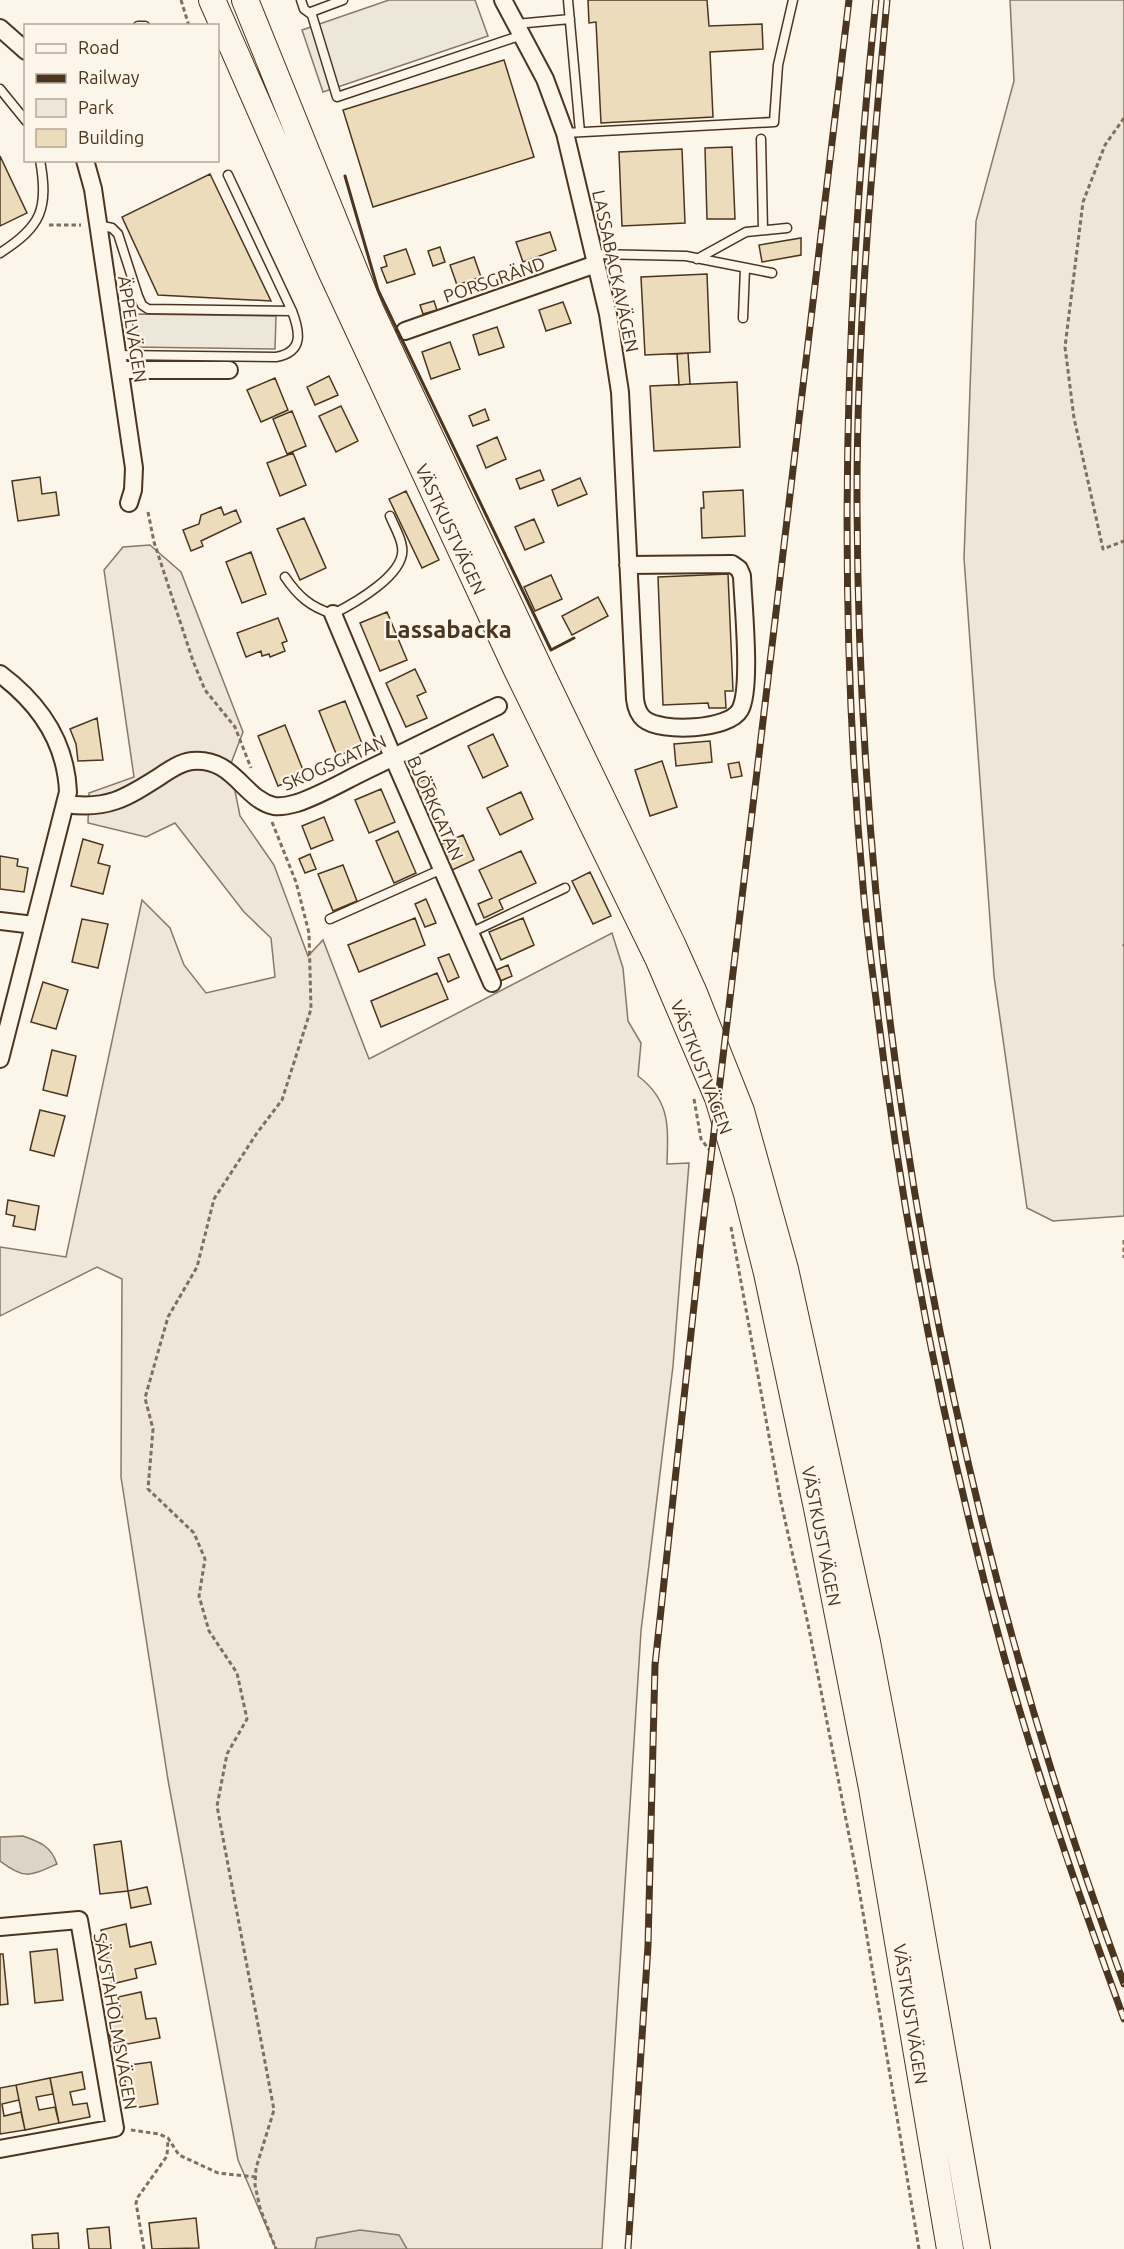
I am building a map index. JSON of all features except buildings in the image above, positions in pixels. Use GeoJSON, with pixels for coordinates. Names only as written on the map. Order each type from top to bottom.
{"type":"FeatureCollection","features":[{"type":"Feature","properties":{"kind":"main road","name":"VÄSTKUSTVÄGEN"},"geometry":{"type":"LineString","coordinates":[[212,0],[360,334],[517,670],[658,958],[718,1098],[747,1194],[767,1273],[822,1530],[872,1788],[950,2249]]}},
{"type":"Feature","properties":{"kind":"main road","name":"VÄSTKUSTVÄGEN"},"geometry":{"type":"LineString","coordinates":[[245,0],[370,309],[673,946],[715,1043],[741,1111],[785,1269],[865,1632],[913,1884],[977,2249]]}},
{"type":"Feature","properties":{"kind":"street","name":"LASSABACKAVÄGEN"},"geometry":{"type":"LineString","coordinates":[[503,0],[572,132],[609,324],[620,392],[628,566],[635,699],[640,715],[645,720],[661,727],[710,726],[735,717],[745,697],[746,678],[742,576],[739,569],[732,564],[628,566]]}},
{"type":"Feature","properties":{"kind":"street"},"geometry":{"type":"LineString","coordinates":[[0,28],[24,49]]}},
{"type":"Feature","properties":{"kind":"street","name":"ÄPPELVÄGEN"},"geometry":{"type":"LineString","coordinates":[[86,162],[93,189],[134,468],[133,490],[129,503]]}},
{"type":"Feature","properties":{"kind":"street","name":"PORSGRÄND"},"geometry":{"type":"LineString","coordinates":[[405,331],[595,259]]}},
{"type":"Feature","properties":{"kind":"street"},"geometry":{"type":"LineString","coordinates":[[119,362],[229,370]]}},
{"type":"Feature","properties":{"kind":"street","name":"BJÖRKGATAN"},"geometry":{"type":"LineString","coordinates":[[333,614],[492,984]]}},
{"type":"Feature","properties":{"kind":"street"},"geometry":{"type":"LineString","coordinates":[[0,674],[32,701],[52,731],[65,765],[68,792],[0,1059]]}},
{"type":"Feature","properties":{"kind":"street","name":"SKOGSGATAN"},"geometry":{"type":"LineString","coordinates":[[66,804],[97,806],[123,799],[168,771],[191,761],[204,762],[225,769],[264,801],[274,806],[297,803],[498,706]]}},
{"type":"Feature","properties":{"kind":"street"},"geometry":{"type":"LineString","coordinates":[[0,921],[34,925]]}},
{"type":"Feature","properties":{"kind":"street","name":"SÄVSTAHOLMSVÄGEN"},"geometry":{"type":"LineString","coordinates":[[0,1927],[79,1920],[115,2128],[0,2149]]}},
{"type":"Feature","properties":{"kind":"lane"},"geometry":{"type":"LineString","coordinates":[[301,0],[304,9],[311,14],[337,97],[519,30],[570,19]]}},
{"type":"Feature","properties":{"kind":"lane"},"geometry":{"type":"LineString","coordinates":[[311,14],[311,12],[343,0]]}},
{"type":"Feature","properties":{"kind":"lane"},"geometry":{"type":"LineString","coordinates":[[568,0],[572,132],[774,122],[778,65],[793,0]]}},
{"type":"Feature","properties":{"kind":"lane"},"geometry":{"type":"LineString","coordinates":[[0,89],[24,119]]}},
{"type":"Feature","properties":{"kind":"lane"},"geometry":{"type":"LineString","coordinates":[[761,139],[763,230]]}},
{"type":"Feature","properties":{"kind":"lane"},"geometry":{"type":"LineString","coordinates":[[0,253],[23,237],[34,225],[42,205],[40,162]]}},
{"type":"Feature","properties":{"kind":"lane"},"geometry":{"type":"LineString","coordinates":[[119,362],[276,357],[285,356],[297,345],[298,326],[292,311],[228,175]]}},
{"type":"Feature","properties":{"kind":"lane"},"geometry":{"type":"LineString","coordinates":[[98,225],[112,228],[118,234],[138,296],[142,305],[148,309],[292,311]]}},
{"type":"Feature","properties":{"kind":"lane"},"geometry":{"type":"LineString","coordinates":[[697,260],[746,232],[787,228]]}},
{"type":"Feature","properties":{"kind":"lane"},"geometry":{"type":"LineString","coordinates":[[595,259],[686,256],[771,273]]}},
{"type":"Feature","properties":{"kind":"lane"},"geometry":{"type":"LineString","coordinates":[[743,318],[745,268]]}},
{"type":"Feature","properties":{"kind":"lane"},"geometry":{"type":"LineString","coordinates":[[285,577],[297,595],[306,602],[319,610],[333,614],[367,594],[396,567],[403,549],[390,516]]}},
{"type":"Feature","properties":{"kind":"lane"},"geometry":{"type":"LineString","coordinates":[[330,919],[442,869]]}},
{"type":"Feature","properties":{"kind":"lane"},"geometry":{"type":"LineString","coordinates":[[470,933],[565,888]]}},
{"type":"Feature","properties":{"kind":"path"},"geometry":{"type":"LineString","coordinates":[[182,0],[188,24]]}},
{"type":"Feature","properties":{"kind":"path"},"geometry":{"type":"LineString","coordinates":[[1124,118],[1105,145],[1083,202],[1065,347],[1074,418],[1103,549],[1124,541]]}},
{"type":"Feature","properties":{"kind":"path"},"geometry":{"type":"LineString","coordinates":[[34,225],[98,225]]}},
{"type":"Feature","properties":{"kind":"path"},"geometry":{"type":"LineString","coordinates":[[148,512],[154,542],[193,662],[205,690],[235,728],[252,770]]}},
{"type":"Feature","properties":{"kind":"path"},"geometry":{"type":"LineString","coordinates":[[264,801],[296,882],[309,933],[311,1009],[282,1100],[256,1133],[214,1199],[197,1267],[168,1317],[145,1398],[153,1429],[148,1489],[194,1533],[206,1559],[199,1596],[209,1630],[237,1673],[247,1719],[227,1754],[217,1806],[274,2110],[256,2168],[255,2185],[260,2208],[276,2249]]}},
{"type":"Feature","properties":{"kind":"path"},"geometry":{"type":"LineString","coordinates":[[691,1089],[701,1139],[712,1154]]}},
{"type":"Feature","properties":{"kind":"path"},"geometry":{"type":"LineString","coordinates":[[731,1227],[781,1502],[808,1624],[856,1871],[919,2249]]}},
{"type":"Feature","properties":{"kind":"path"},"geometry":{"type":"LineString","coordinates":[[1124,1240],[1124,1258]]}},
{"type":"Feature","properties":{"kind":"path"},"geometry":{"type":"LineString","coordinates":[[115,2128],[159,2134],[168,2138],[179,2155],[218,2173],[256,2177]]}},
{"type":"Feature","properties":{"kind":"path"},"geometry":{"type":"LineString","coordinates":[[144,2249],[136,2203],[167,2156],[168,2138]]}},
{"type":"Feature","properties":{"kind":"green space"},"geometry":{"type":"Polygon","coordinates":[[[1010,0],[1124,0],[1124,1216],[1053,1221],[1027,1208],[994,976],[964,558],[976,221],[1014,81],[1010,0]]]}},
{"type":"Feature","properties":{"kind":"green space"},"geometry":{"type":"Polygon","coordinates":[[[150,545],[181,572],[243,732],[230,766],[240,816],[274,865],[308,956],[323,940],[369,1059],[612,933],[623,968],[628,1021],[641,1043],[638,1076],[657,1095],[665,1116],[668,1138],[667,1164],[689,1163],[673,1366],[641,1631],[602,2249],[276,2249],[238,2160],[168,1780],[121,1477],[122,1279],[97,1267],[0,1316],[0,1247],[66,1257],[142,900],[170,928],[184,965],[206,993],[275,977],[271,938],[244,912],[175,823],[146,837],[88,823],[89,793],[134,777],[104,570],[123,547],[150,545]]]}},
{"type":"Feature","properties":{"kind":"shaded area"},"geometry":{"type":"Polygon","coordinates":[[[389,0],[475,0],[488,36],[323,92],[302,30],[389,0]]]}},
{"type":"Feature","properties":{"kind":"shaded area"},"geometry":{"type":"Polygon","coordinates":[[[133,314],[276,316],[275,349],[132,347],[133,314]]]}},
{"type":"Feature","properties":{"kind":"shaded area"},"geometry":{"type":"Polygon","coordinates":[[[23,1836],[44,1846],[52,1853],[57,1864],[28,1874],[16,1871],[0,1861],[0,1837],[23,1836]]]}},
{"type":"Feature","properties":{"kind":"shaded area"},"geometry":{"type":"Polygon","coordinates":[[[360,2230],[399,2235],[407,2249],[315,2249],[317,2238],[360,2230]]]}},
{"type":"Feature","properties":{"kind":"railway"},"geometry":{"type":"LineString","coordinates":[[628,2249],[648,1946],[655,1665],[701,1241],[849,0]]}},
{"type":"Feature","properties":{"kind":"railway"},"geometry":{"type":"LineString","coordinates":[[876,0],[865,110],[851,332],[847,554],[849,664],[855,775],[869,942],[912,1247],[944,1412],[963,1493],[1004,1656],[1031,1748],[1124,2019]]}},
{"type":"Feature","properties":{"kind":"railway"},"geometry":{"type":"LineString","coordinates":[[887,0],[863,309],[857,495],[862,685],[874,875],[896,1064],[925,1252],[962,1438],[1008,1622],[1062,1804],[1124,1984]]}},
{"type":"Feature","properties":{"kind":"wall"},"geometry":{"type":"LineString","coordinates":[[345,176],[378,290],[551,650],[574,638]]}},
{"type":"Feature","properties":{"kind":"district","name":"Lassabacka"},"geometry":{"type":"Point","coordinates":[448,629]}}]}
